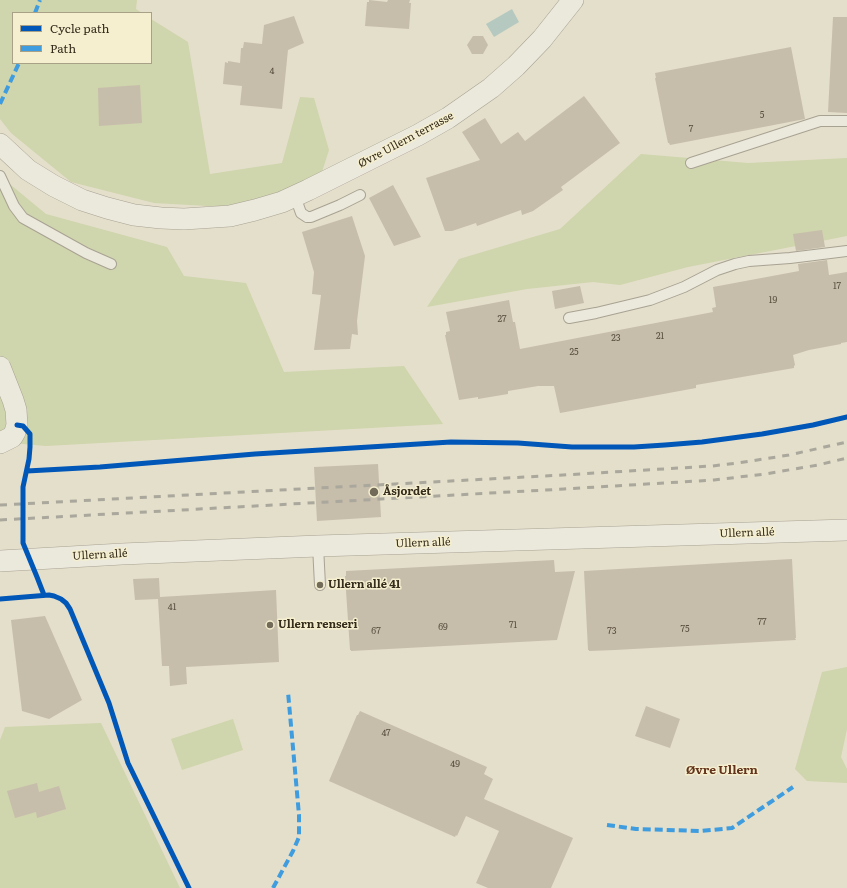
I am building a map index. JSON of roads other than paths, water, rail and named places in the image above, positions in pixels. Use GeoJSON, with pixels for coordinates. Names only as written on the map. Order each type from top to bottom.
{"type":"FeatureCollection","features":[{"type":"Feature","properties":{"kind":"street","name":"Øvre Ullern terrasse"},"geometry":{"type":"LineString","coordinates":[[1,150],[28,170],[54,186],[82,200],[134,215],[184,219],[230,216],[255,210],[276,204],[295,196],[418,136],[470,104],[516,66],[542,39],[573,0]]}},
{"type":"Feature","properties":{"kind":"street"},"geometry":{"type":"LineString","coordinates":[[0,367],[16,410],[17,425],[12,437],[0,443]]}},
{"type":"Feature","properties":{"kind":"street","name":"Ullern allé"},"geometry":{"type":"LineString","coordinates":[[0,561],[122,554],[318,546],[847,530]]}},
{"type":"Feature","properties":{"kind":"lane"},"geometry":{"type":"LineString","coordinates":[[691,164],[820,121],[847,120]]}},
{"type":"Feature","properties":{"kind":"lane"},"geometry":{"type":"LineString","coordinates":[[0,176],[14,206],[23,218],[86,253],[111,264]]}},
{"type":"Feature","properties":{"kind":"lane"},"geometry":{"type":"LineString","coordinates":[[295,196],[301,213],[307,217],[311,217],[360,195]]}},
{"type":"Feature","properties":{"kind":"lane"},"geometry":{"type":"LineString","coordinates":[[569,318],[650,300],[684,287],[718,270],[735,264],[749,261],[847,251]]}},
{"type":"Feature","properties":{"kind":"lane"},"geometry":{"type":"LineString","coordinates":[[318,546],[320,585]]}},
{"type":"Feature","properties":{"kind":"railway"},"geometry":{"type":"LineString","coordinates":[[0,505],[712,466],[789,455],[847,442]]}},
{"type":"Feature","properties":{"kind":"railway"},"geometry":{"type":"LineString","coordinates":[[0,520],[714,480],[765,474],[818,465],[847,458]]}},
{"type":"Feature","properties":{"kind":"place","name":"Åsjordet"},"geometry":{"type":"Point","coordinates":[374,492]}},
{"type":"Feature","properties":{"kind":"place","name":"Ullern allé 41"},"geometry":{"type":"Point","coordinates":[320,585]}},
{"type":"Feature","properties":{"kind":"place","name":"Ullern renseri"},"geometry":{"type":"Point","coordinates":[270,625]}},
{"type":"Feature","properties":{"kind":"district","name":"Øvre Ullern"},"geometry":{"type":"Point","coordinates":[722,770]}}]}
